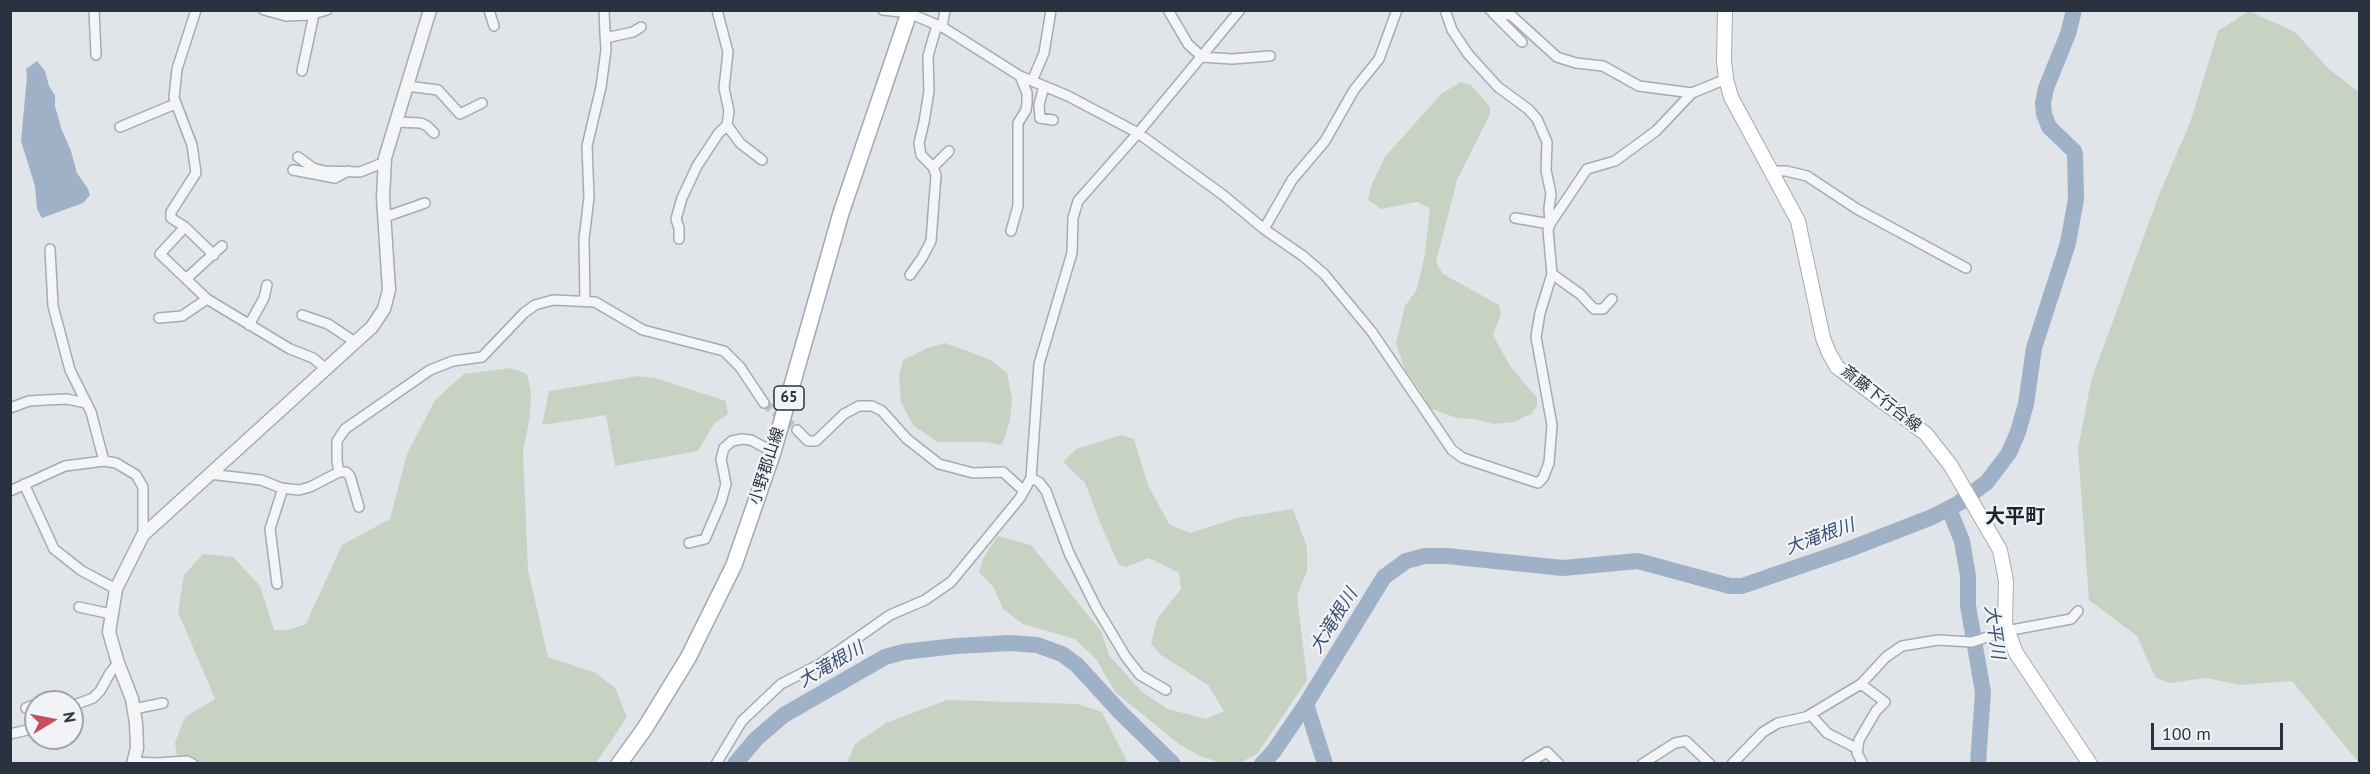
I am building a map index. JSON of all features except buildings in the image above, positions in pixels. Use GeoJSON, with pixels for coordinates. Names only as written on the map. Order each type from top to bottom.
{"type":"FeatureCollection","features":[{"type":"Feature","properties":{"kind":"main road","name":"斎藤下行合線"},"geometry":{"type":"LineString","coordinates":[[1725,10],[1726,79],[1731,97],[1798,221],[1823,338],[1833,360],[1845,373],[1926,434],[1954,470],[1983,517],[2002,559],[2006,581],[2006,631],[2020,661],[2090,764]]}},
{"type":"Feature","properties":{"kind":"main road","name":"小野郡山線"},"geometry":{"type":"LineString","coordinates":[[619,764],[645,728],[688,658],[734,566],[773,452],[841,213],[909,12]]}},
{"type":"Feature","properties":{"kind":"street"},"geometry":{"type":"LineString","coordinates":[[94,10],[96,55]]}},
{"type":"Feature","properties":{"kind":"street"},"geometry":{"type":"LineString","coordinates":[[196,10],[175,82],[176,104],[192,145],[196,170],[190,184],[171,212],[171,219],[185,227],[214,255]]}},
{"type":"Feature","properties":{"kind":"street"},"geometry":{"type":"LineString","coordinates":[[264,10],[286,16],[314,14],[327,10]]}},
{"type":"Feature","properties":{"kind":"street"},"geometry":{"type":"LineString","coordinates":[[193,764],[187,761],[133,763],[137,738],[134,709],[109,632],[116,589],[143,535],[326,369],[378,318],[388,299],[385,162],[430,10]]}},
{"type":"Feature","properties":{"kind":"street"},"geometry":{"type":"LineString","coordinates":[[489,10],[494,26]]}},
{"type":"Feature","properties":{"kind":"street"},"geometry":{"type":"LineString","coordinates":[[585,301],[584,239],[589,197],[586,146],[602,79],[604,10]]}},
{"type":"Feature","properties":{"kind":"street"},"geometry":{"type":"LineString","coordinates":[[679,239],[676,219],[682,198],[697,166],[718,134],[727,125],[729,111],[724,88],[728,52],[717,10]]}},
{"type":"Feature","properties":{"kind":"street"},"geometry":{"type":"LineString","coordinates":[[883,10],[909,12],[939,26],[1020,76],[1138,133],[1223,195],[1263,229],[1304,256],[1341,294],[1372,332],[1403,374],[1452,450],[1462,458],[1538,483],[1543,478],[1549,463],[1552,425],[1536,337],[1552,274],[1548,230],[1550,224],[1587,169],[1615,160],[1656,131],[1692,93],[1726,79]]}},
{"type":"Feature","properties":{"kind":"street"},"geometry":{"type":"LineString","coordinates":[[910,275],[932,241],[936,175],[933,167],[921,155],[919,143],[928,90],[928,56],[945,10]]}},
{"type":"Feature","properties":{"kind":"street"},"geometry":{"type":"LineString","coordinates":[[1032,81],[1044,53],[1051,10]]}},
{"type":"Feature","properties":{"kind":"street"},"geometry":{"type":"LineString","coordinates":[[1168,10],[1188,44],[1202,57],[1232,59],[1270,56]]}},
{"type":"Feature","properties":{"kind":"street"},"geometry":{"type":"LineString","coordinates":[[716,764],[742,721],[781,684],[820,664],[890,615],[925,600],[951,582],[1024,491],[1031,478],[1039,364],[1072,253],[1073,218],[1078,201],[1240,10]]}},
{"type":"Feature","properties":{"kind":"street"},"geometry":{"type":"LineString","coordinates":[[1263,229],[1292,180],[1325,141],[1354,90],[1379,59],[1396,10]]}},
{"type":"Feature","properties":{"kind":"street"},"geometry":{"type":"LineString","coordinates":[[1445,10],[1452,30],[1468,54],[1498,87],[1528,109],[1544,133],[1547,142],[1546,170],[1551,194],[1550,224]]}},
{"type":"Feature","properties":{"kind":"street"},"geometry":{"type":"LineString","coordinates":[[1491,11],[1512,16],[1557,57],[1576,63],[1603,66],[1639,86],[1692,93]]}},
{"type":"Feature","properties":{"kind":"street"},"geometry":{"type":"LineString","coordinates":[[1491,11],[1522,42]]}},
{"type":"Feature","properties":{"kind":"street"},"geometry":{"type":"LineString","coordinates":[[302,71],[314,14]]}},
{"type":"Feature","properties":{"kind":"street"},"geometry":{"type":"LineString","coordinates":[[605,33],[610,37],[633,32],[640,27]]}},
{"type":"Feature","properties":{"kind":"street"},"geometry":{"type":"LineString","coordinates":[[1011,231],[1018,206],[1018,123],[1028,103],[1027,93],[1020,76]]}},
{"type":"Feature","properties":{"kind":"street"},"geometry":{"type":"LineString","coordinates":[[407,86],[438,90],[460,114],[482,103]]}},
{"type":"Feature","properties":{"kind":"street"},"geometry":{"type":"LineString","coordinates":[[1044,86],[1040,118],[1053,120]]}},
{"type":"Feature","properties":{"kind":"street"},"geometry":{"type":"LineString","coordinates":[[120,127],[176,104]]}},
{"type":"Feature","properties":{"kind":"street"},"geometry":{"type":"LineString","coordinates":[[396,122],[421,123],[434,133]]}},
{"type":"Feature","properties":{"kind":"street"},"geometry":{"type":"LineString","coordinates":[[727,125],[740,143],[762,160]]}},
{"type":"Feature","properties":{"kind":"street"},"geometry":{"type":"LineString","coordinates":[[933,167],[949,151]]}},
{"type":"Feature","properties":{"kind":"street"},"geometry":{"type":"LineString","coordinates":[[298,157],[313,168],[324,171],[360,172],[385,162]]}},
{"type":"Feature","properties":{"kind":"street"},"geometry":{"type":"LineString","coordinates":[[293,170],[335,178],[348,171]]}},
{"type":"Feature","properties":{"kind":"street"},"geometry":{"type":"LineString","coordinates":[[1771,171],[1786,171],[1807,176],[1857,209],[1966,268]]}},
{"type":"Feature","properties":{"kind":"street"},"geometry":{"type":"LineString","coordinates":[[385,217],[425,203]]}},
{"type":"Feature","properties":{"kind":"street"},"geometry":{"type":"LineString","coordinates":[[1515,218],[1550,224]]}},
{"type":"Feature","properties":{"kind":"street"},"geometry":{"type":"LineString","coordinates":[[185,227],[160,254],[207,299],[290,349],[313,358],[326,369]]}},
{"type":"Feature","properties":{"kind":"street"},"geometry":{"type":"LineString","coordinates":[[186,279],[222,246]]}},
{"type":"Feature","properties":{"kind":"street"},"geometry":{"type":"LineString","coordinates":[[50,249],[53,306],[70,370],[91,412],[104,461]]}},
{"type":"Feature","properties":{"kind":"street"},"geometry":{"type":"LineString","coordinates":[[1552,274],[1580,294],[1594,309],[1603,309],[1612,299]]}},
{"type":"Feature","properties":{"kind":"street"},"geometry":{"type":"LineString","coordinates":[[249,325],[264,298],[267,285]]}},
{"type":"Feature","properties":{"kind":"street"},"geometry":{"type":"LineString","coordinates":[[159,318],[182,316],[207,299]]}},
{"type":"Feature","properties":{"kind":"street"},"geometry":{"type":"LineString","coordinates":[[339,472],[336,447],[342,432],[415,379],[446,363],[482,357],[535,304],[553,300],[595,302],[643,330],[724,351],[740,367],[764,403]]}},
{"type":"Feature","properties":{"kind":"street"},"geometry":{"type":"LineString","coordinates":[[302,315],[328,324],[355,342]]}},
{"type":"Feature","properties":{"kind":"street"},"geometry":{"type":"LineString","coordinates":[[10,408],[29,401],[67,399],[86,403]]}},
{"type":"Feature","properties":{"kind":"street"},"geometry":{"type":"LineString","coordinates":[[797,430],[808,441],[816,441],[844,414],[860,406],[872,406],[882,411],[907,439],[939,464],[973,473],[1003,472],[1024,491]]}},
{"type":"Feature","properties":{"kind":"street"},"geometry":{"type":"LineString","coordinates":[[689,543],[705,539],[721,502],[726,484],[721,459],[724,448],[732,441],[742,439],[751,440],[773,452]]}},
{"type":"Feature","properties":{"kind":"street"},"geometry":{"type":"LineString","coordinates":[[10,491],[65,466],[104,461],[128,469],[141,482],[144,496],[143,535]]}},
{"type":"Feature","properties":{"kind":"street"},"geometry":{"type":"LineString","coordinates":[[209,474],[261,480],[283,488],[304,489],[339,472],[346,472],[350,476],[359,507]]}},
{"type":"Feature","properties":{"kind":"street"},"geometry":{"type":"LineString","coordinates":[[1031,478],[1039,482],[1046,491],[1069,553],[1120,649],[1140,675],[1166,690]]}},
{"type":"Feature","properties":{"kind":"street"},"geometry":{"type":"LineString","coordinates":[[24,484],[54,549],[82,571],[116,589]]}},
{"type":"Feature","properties":{"kind":"street"},"geometry":{"type":"LineString","coordinates":[[277,584],[270,530],[283,488]]}},
{"type":"Feature","properties":{"kind":"street"},"geometry":{"type":"LineString","coordinates":[[79,607],[111,614]]}},
{"type":"Feature","properties":{"kind":"street"},"geometry":{"type":"LineString","coordinates":[[1732,764],[1763,732],[1778,723],[1811,715],[1861,684],[1886,657],[1902,646],[1930,640],[1972,642],[2006,631],[2071,619],[2078,611]]}},
{"type":"Feature","properties":{"kind":"street"},"geometry":{"type":"LineString","coordinates":[[84,701],[93,698],[100,691],[118,663]]}},
{"type":"Feature","properties":{"kind":"street"},"geometry":{"type":"LineString","coordinates":[[1861,684],[1885,702],[1876,711],[1862,734],[1857,753],[1863,764]]}},
{"type":"Feature","properties":{"kind":"street"},"geometry":{"type":"LineString","coordinates":[[134,709],[163,702]]}},
{"type":"Feature","properties":{"kind":"street"},"geometry":{"type":"LineString","coordinates":[[1811,715],[1827,733],[1858,748]]}},
{"type":"Feature","properties":{"kind":"street"},"geometry":{"type":"LineString","coordinates":[[1642,764],[1675,742],[1686,741],[1710,764]]}},
{"type":"Feature","properties":{"kind":"street"},"geometry":{"type":"LineString","coordinates":[[1527,764],[1546,752],[1559,764]]}},
{"type":"Feature","properties":{"kind":"green space"},"geometry":{"type":"Polygon","coordinates":[[[2249,11],[2295,32],[2329,69],[2359,92],[2359,763],[2292,681],[2240,685],[2206,678],[2169,683],[2155,677],[2137,636],[2089,600],[2078,449],[2091,381],[2160,192],[2190,123],[2218,31],[2249,11]]]}},
{"type":"Feature","properties":{"kind":"green space"},"geometry":{"type":"Polygon","coordinates":[[[1461,82],[1471,85],[1490,107],[1490,114],[1457,180],[1436,262],[1443,274],[1499,305],[1501,314],[1493,335],[1510,366],[1537,398],[1537,406],[1531,414],[1514,422],[1494,424],[1457,418],[1429,408],[1405,370],[1396,343],[1405,306],[1417,289],[1425,254],[1430,208],[1417,202],[1381,209],[1368,200],[1371,186],[1385,157],[1441,94],[1461,82]]]}},
{"type":"Feature","properties":{"kind":"green space"},"geometry":{"type":"Polygon","coordinates":[[[945,343],[989,359],[1007,373],[1012,398],[1010,421],[1002,445],[985,442],[937,442],[913,425],[901,402],[899,376],[903,360],[945,343]]]}},
{"type":"Feature","properties":{"kind":"green space"},"geometry":{"type":"Polygon","coordinates":[[[511,368],[527,374],[531,392],[530,416],[523,452],[528,570],[548,657],[596,673],[615,688],[627,717],[596,763],[178,764],[175,743],[185,717],[215,699],[178,612],[184,575],[203,554],[233,557],[260,586],[274,630],[288,630],[306,624],[342,545],[390,519],[407,454],[435,400],[464,374],[511,368]]]}},
{"type":"Feature","properties":{"kind":"green space"},"geometry":{"type":"Polygon","coordinates":[[[638,376],[655,378],[726,401],[728,414],[714,424],[698,451],[615,466],[606,415],[542,425],[549,391],[638,376]]]}},
{"type":"Feature","properties":{"kind":"green space"},"geometry":{"type":"Polygon","coordinates":[[[1122,435],[1134,439],[1148,485],[1169,524],[1190,533],[1237,518],[1293,509],[1307,547],[1307,571],[1297,596],[1307,680],[1257,754],[1241,762],[1221,763],[1200,756],[1179,744],[1115,692],[1096,659],[1075,639],[1023,624],[1003,609],[994,588],[979,572],[984,557],[998,536],[1031,545],[1101,631],[1109,655],[1142,692],[1168,709],[1206,719],[1224,711],[1208,685],[1161,655],[1151,644],[1157,619],[1181,589],[1179,573],[1149,558],[1126,567],[1119,565],[1085,483],[1063,462],[1076,449],[1122,435]]]}},
{"type":"Feature","properties":{"kind":"green space"},"geometry":{"type":"Polygon","coordinates":[[[947,700],[1077,704],[1102,712],[1128,763],[847,763],[855,744],[886,723],[947,700]]]}},
{"type":"Feature","properties":{"kind":"water"},"geometry":{"type":"Polygon","coordinates":[[[37,61],[45,71],[49,86],[55,95],[55,106],[61,128],[77,173],[90,195],[83,203],[42,218],[37,209],[35,186],[21,141],[26,69],[37,61]]]}},
{"type":"Feature","properties":{"kind":"waterway","name":"大滝根川"},"geometry":{"type":"LineString","coordinates":[[1262,764],[1274,751],[1306,704],[1384,577],[1406,561],[1425,556],[1447,556],[1563,568],[1638,561],[1730,586],[1742,586],[1847,550],[1932,517],[1959,503],[1987,482],[2009,453],[2018,432],[2026,404],[2034,348],[2068,243],[2076,199],[2075,155],[2074,151],[2049,127],[2043,103],[2046,88],[2068,34],[2074,10]]}},
{"type":"Feature","properties":{"kind":"waterway","name":"大平川"},"geometry":{"type":"LineString","coordinates":[[1949,509],[1962,541],[1968,576],[1968,606],[1983,692],[1978,764]]}},
{"type":"Feature","properties":{"kind":"waterway","name":"大滝根川"},"geometry":{"type":"LineString","coordinates":[[735,764],[756,739],[784,715],[885,657],[903,652],[956,646],[1010,643],[1037,645],[1062,654],[1077,665],[1120,712],[1173,764]]}},
{"type":"Feature","properties":{"kind":"waterway"},"geometry":{"type":"LineString","coordinates":[[1306,704],[1325,764]]}},
{"type":"Feature","properties":{"kind":"tunnel"},"geometry":{"type":"LineString","coordinates":[[764,403],[797,430]]}},
{"type":"Feature","properties":{"kind":"district","name":"大平町"},"geometry":{"type":"Point","coordinates":[2015,517]}}]}
